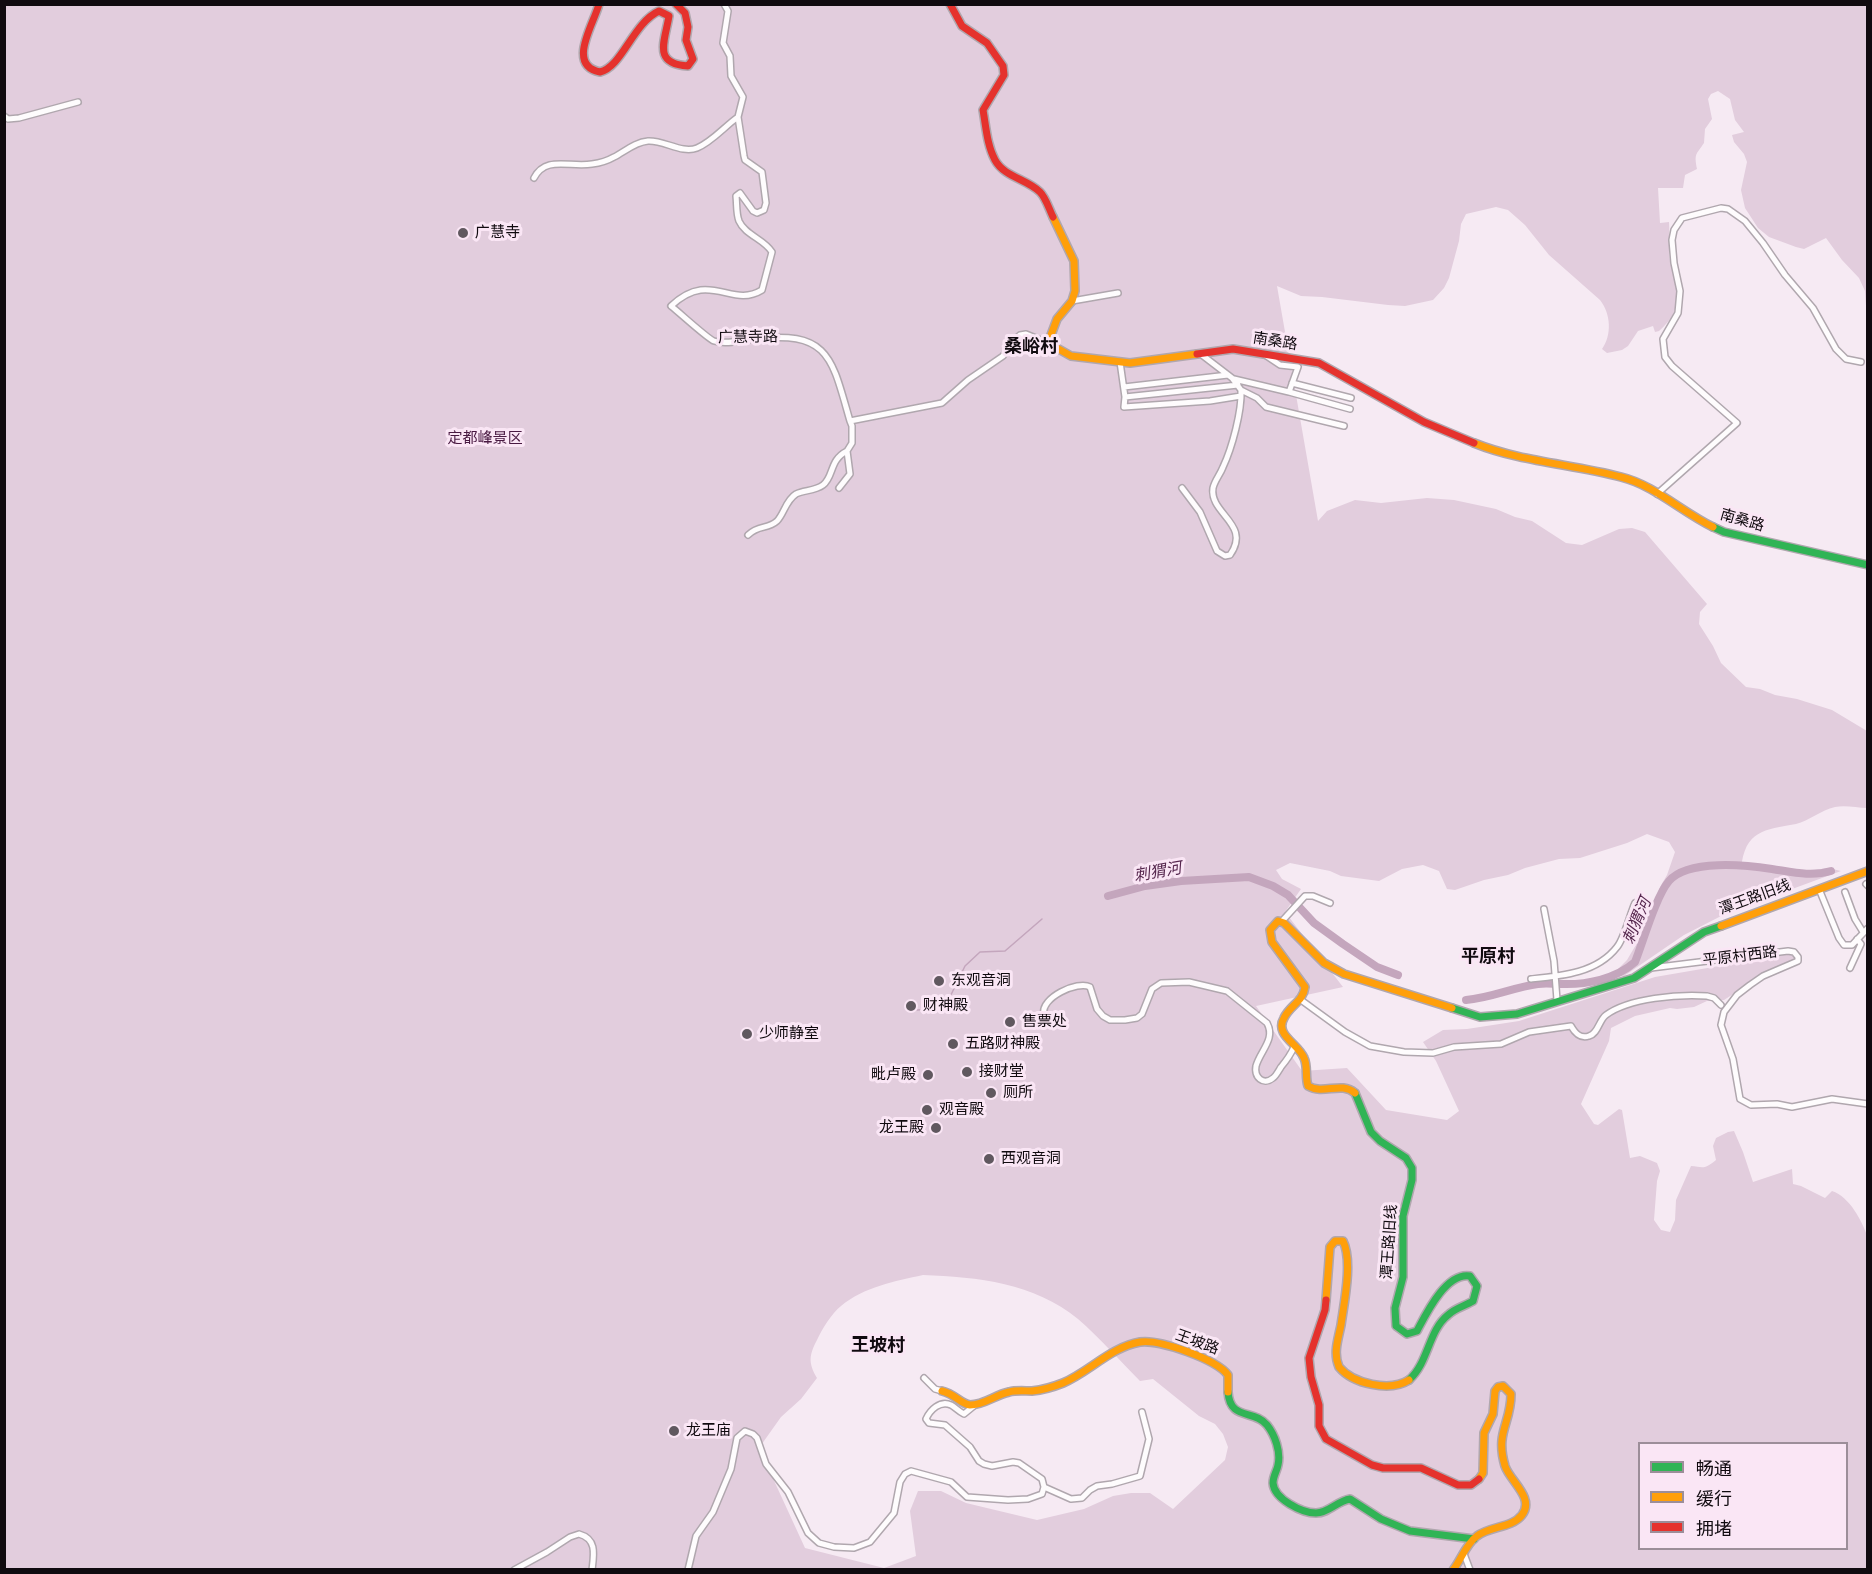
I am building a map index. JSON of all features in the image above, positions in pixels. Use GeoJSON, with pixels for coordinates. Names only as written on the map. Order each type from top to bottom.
{"type":"FeatureCollection","features":[{"type":"Feature","properties":{"kind":"main road"},"geometry":{"type":"LineString","coordinates":[[599,4],[598,15],[582,51],[588,67],[597,72],[606,71],[612,66],[643,23],[654,12],[659,11],[669,16],[662,43],[662,53],[666,59],[680,67],[688,66],[693,59],[686,40],[688,27],[686,13],[676,4]]}},
{"type":"Feature","properties":{"kind":"main road"},"geometry":{"type":"LineString","coordinates":[[950,4],[962,26],[987,43],[1003,66],[1004,75],[983,110],[988,141],[996,162],[1014,177],[1034,187],[1042,194],[1074,261],[1075,291],[1072,301],[1057,319],[1048,343]]}},
{"type":"Feature","properties":{"kind":"main road","name":"南桑路"},"geometry":{"type":"LineString","coordinates":[[1048,343],[1071,356],[1131,363],[1233,349],[1319,363],[1440,430],[1504,454],[1622,477],[1657,494],[1695,519],[1724,532],[1868,565]]}},
{"type":"Feature","properties":{"kind":"main road","name":"潭王路旧线"},"geometry":{"type":"LineString","coordinates":[[1474,1539],[1482,1533],[1512,1523],[1520,1517],[1525,1506],[1523,1494],[1508,1474],[1501,1448],[1501,1437],[1512,1398],[1506,1387],[1498,1387],[1495,1391],[1493,1414],[1483,1438],[1483,1473],[1479,1480],[1471,1485],[1458,1485],[1421,1468],[1383,1468],[1372,1465],[1330,1442],[1321,1431],[1319,1405],[1311,1377],[1309,1358],[1324,1310],[1330,1247],[1333,1242],[1338,1239],[1343,1241],[1347,1249],[1343,1312],[1336,1355],[1340,1368],[1359,1380],[1389,1387],[1406,1383],[1418,1372],[1426,1359],[1436,1331],[1444,1318],[1473,1301],[1477,1286],[1473,1278],[1467,1275],[1457,1278],[1431,1303],[1417,1331],[1407,1334],[1398,1329],[1394,1322],[1394,1314],[1403,1278],[1403,1213],[1412,1182],[1411,1165],[1402,1155],[1375,1137],[1353,1091],[1345,1088],[1319,1091],[1308,1086],[1304,1058],[1285,1035],[1282,1022],[1301,1000],[1305,991],[1304,984],[1270,938],[1271,927],[1278,921],[1288,925],[1324,963],[1344,974],[1470,1015],[1488,1018],[1506,1016],[1626,981],[1704,932],[1868,871]]}},
{"type":"Feature","properties":{"kind":"main road","name":"王坡路"},"geometry":{"type":"LineString","coordinates":[[975,1405],[1007,1392],[1040,1389],[1060,1384],[1134,1343],[1149,1341],[1199,1357],[1224,1369],[1228,1375],[1228,1396],[1232,1406],[1236,1410],[1263,1420],[1272,1435],[1279,1460],[1274,1486],[1278,1495],[1284,1500],[1309,1511],[1321,1513],[1350,1499],[1382,1519],[1410,1531],[1474,1539]]}},
{"type":"Feature","properties":{"kind":"main road"},"geometry":{"type":"LineString","coordinates":[[942,1391],[952,1393],[964,1404],[975,1405]]}},
{"type":"Feature","properties":{"kind":"main road"},"geometry":{"type":"LineString","coordinates":[[1452,1569],[1474,1539]]}},
{"type":"Feature","properties":{"kind":"street"},"geometry":{"type":"LineString","coordinates":[[534,178],[539,168],[547,164],[582,166],[595,164],[648,141],[688,150],[696,149],[738,117],[743,97],[731,76],[730,56],[723,43],[728,11],[724,4]]}},
{"type":"Feature","properties":{"kind":"street"},"geometry":{"type":"LineString","coordinates":[[4,116],[8,119],[19,118],[78,102]]}},
{"type":"Feature","properties":{"kind":"street","name":"广慧寺路"},"geometry":{"type":"LineString","coordinates":[[738,117],[744,156],[762,172],[766,203],[764,210],[757,213],[750,208],[740,193],[736,196],[739,219],[744,228],[768,246],[772,252],[762,290],[751,295],[710,289],[693,290],[671,306],[713,341],[731,342],[776,337],[812,343],[820,347],[829,357],[850,421]]}},
{"type":"Feature","properties":{"kind":"street"},"geometry":{"type":"LineString","coordinates":[[1657,494],[1737,423],[1672,366],[1665,357],[1664,339],[1678,313],[1680,291],[1672,240],[1674,230],[1682,218],[1720,208],[1728,209],[1744,222],[1813,308],[1836,349],[1846,359],[1861,362]]}},
{"type":"Feature","properties":{"kind":"street"},"geometry":{"type":"LineString","coordinates":[[1072,301],[1118,293]]}},
{"type":"Feature","properties":{"kind":"street"},"geometry":{"type":"LineString","coordinates":[[748,535],[757,527],[768,527],[778,520],[792,497],[822,485],[826,481],[834,462],[847,452],[852,443],[850,421],[942,403],[968,380],[1003,356],[1012,341],[1020,335],[1026,334],[1048,343]]}},
{"type":"Feature","properties":{"kind":"street"},"geometry":{"type":"LineString","coordinates":[[1182,488],[1200,512],[1217,551],[1225,556],[1230,555],[1235,548],[1236,532],[1216,502],[1213,490],[1227,456],[1240,391],[1230,377],[1202,354]]}},
{"type":"Feature","properties":{"kind":"street"},"geometry":{"type":"LineString","coordinates":[[1264,354],[1280,365],[1298,367],[1289,392]]}},
{"type":"Feature","properties":{"kind":"street"},"geometry":{"type":"LineString","coordinates":[[1120,362],[1125,397],[1124,407],[1200,401],[1240,391]]}},
{"type":"Feature","properties":{"kind":"street"},"geometry":{"type":"LineString","coordinates":[[1124,387],[1230,377],[1350,409]]}},
{"type":"Feature","properties":{"kind":"street"},"geometry":{"type":"LineString","coordinates":[[1292,383],[1351,398]]}},
{"type":"Feature","properties":{"kind":"street"},"geometry":{"type":"LineString","coordinates":[[1125,397],[1240,391],[1257,398],[1266,407],[1344,426]]}},
{"type":"Feature","properties":{"kind":"street"},"geometry":{"type":"LineString","coordinates":[[839,488],[850,474],[847,452]]}},
{"type":"Feature","properties":{"kind":"street"},"geometry":{"type":"LineString","coordinates":[[1819,889],[1839,938],[1848,946],[1865,930],[1855,919],[1845,892]]}},
{"type":"Feature","properties":{"kind":"street"},"geometry":{"type":"LineString","coordinates":[[1283,920],[1305,896],[1312,896],[1330,903]]}},
{"type":"Feature","properties":{"kind":"street"},"geometry":{"type":"LineString","coordinates":[[1531,979],[1554,977],[1593,968],[1618,947],[1635,903]]}},
{"type":"Feature","properties":{"kind":"street"},"geometry":{"type":"LineString","coordinates":[[1544,909],[1554,961],[1557,1000]]}},
{"type":"Feature","properties":{"kind":"street"},"geometry":{"type":"LineString","coordinates":[[1850,968],[1861,944],[1857,939]]}},
{"type":"Feature","properties":{"kind":"street","name":"平原村西路"},"geometry":{"type":"LineString","coordinates":[[1650,968],[1714,962],[1746,955],[1794,952],[1798,961],[1763,976],[1733,999],[1724,1011],[1721,1025],[1733,1059],[1740,1099],[1751,1105],[1776,1104],[1785,1107],[1827,1099],[1868,1104]]}},
{"type":"Feature","properties":{"kind":"street"},"geometry":{"type":"LineString","coordinates":[[1044,1014],[1045,1004],[1054,997],[1076,985],[1085,984],[1090,987],[1097,1009],[1103,1016],[1110,1020],[1137,1018],[1142,1014],[1152,989],[1161,983],[1189,982],[1227,991],[1267,1023],[1270,1035],[1256,1068],[1259,1080],[1266,1081],[1272,1078],[1294,1047]]}},
{"type":"Feature","properties":{"kind":"street"},"geometry":{"type":"LineString","coordinates":[[1301,1000],[1370,1046],[1404,1052],[1433,1053],[1454,1047],[1501,1044],[1529,1032],[1571,1026],[1581,1037],[1589,1036],[1594,1033],[1599,1022],[1606,1015],[1647,999],[1707,996],[1721,1005]]}},
{"type":"Feature","properties":{"kind":"street"},"geometry":{"type":"LineString","coordinates":[[924,1378],[935,1389],[942,1391]]}},
{"type":"Feature","properties":{"kind":"street"},"geometry":{"type":"LineString","coordinates":[[688,1569],[696,1536],[713,1512],[731,1469],[737,1438],[746,1431],[757,1438],[766,1464],[788,1492],[811,1537],[839,1548],[855,1548],[870,1542],[894,1513],[900,1482],[905,1474],[911,1471],[951,1482],[967,1497],[990,1500],[1028,1499],[1042,1494],[1044,1487],[1040,1477],[1018,1463],[984,1464],[979,1461],[970,1446],[945,1425],[927,1421],[929,1413],[942,1404],[950,1405],[964,1414],[975,1405]]}},
{"type":"Feature","properties":{"kind":"street"},"geometry":{"type":"LineString","coordinates":[[1044,1487],[1071,1499],[1082,1498],[1097,1486],[1140,1476],[1149,1439],[1142,1412]]}},
{"type":"Feature","properties":{"kind":"street"},"geometry":{"type":"LineString","coordinates":[[514,1569],[579,1534],[586,1536],[593,1545],[592,1569]]}},
{"type":"Feature","properties":{"kind":"street"},"geometry":{"type":"LineString","coordinates":[[1464,1554],[1470,1569]]}},
{"type":"Feature","properties":{"kind":"green space","name":"定都峰景区"},"geometry":{"type":"Polygon","coordinates":[[[5,5],[1867,5],[1867,321],[1865,291],[1859,278],[1826,238],[1804,249],[1769,237],[1758,228],[1745,208],[1741,190],[1747,162],[1732,135],[1744,132],[1735,120],[1730,99],[1718,91],[1711,94],[1708,99],[1712,119],[1705,129],[1704,143],[1696,154],[1697,169],[1685,175],[1683,188],[1658,188],[1660,223],[1669,222],[1669,256],[1676,290],[1676,306],[1667,323],[1659,331],[1655,332],[1653,326],[1638,331],[1628,346],[1622,350],[1607,353],[1602,349],[1609,331],[1609,324],[1600,300],[1549,255],[1525,225],[1508,210],[1496,207],[1466,214],[1461,224],[1449,278],[1444,288],[1433,300],[1405,306],[1388,305],[1301,296],[1277,286],[1318,521],[1327,511],[1355,500],[1381,503],[1427,498],[1454,500],[1496,509],[1532,521],[1566,543],[1582,545],[1619,529],[1632,528],[1645,532],[1707,604],[1700,612],[1699,624],[1721,663],[1746,687],[1832,710],[1867,731],[1867,808],[1835,807],[1801,823],[1774,828],[1758,834],[1747,846],[1741,869],[1793,873],[1828,868],[1841,871],[1727,913],[1684,935],[1624,976],[1619,975],[1617,970],[1627,960],[1647,926],[1675,852],[1669,842],[1647,834],[1580,858],[1559,859],[1455,890],[1447,889],[1439,871],[1423,865],[1402,869],[1379,881],[1341,876],[1330,871],[1290,863],[1276,870],[1282,879],[1301,889],[1285,912],[1343,987],[1256,1006],[1302,1071],[1347,1068],[1386,1110],[1447,1120],[1459,1111],[1436,1061],[1423,1042],[1443,1030],[1467,1029],[1519,1021],[1655,977],[1789,954],[1796,957],[1724,1000],[1707,1001],[1694,1007],[1670,1008],[1635,1016],[1611,1028],[1609,1041],[1581,1104],[1594,1124],[1598,1125],[1619,1109],[1622,1110],[1630,1158],[1640,1156],[1657,1163],[1660,1171],[1654,1220],[1661,1230],[1670,1232],[1675,1220],[1676,1200],[1691,1166],[1706,1167],[1716,1160],[1713,1146],[1716,1138],[1734,1131],[1753,1182],[1792,1169],[1793,1184],[1825,1198],[1832,1191],[1844,1198],[1854,1210],[1868,1238],[1867,1569],[5,1570],[5,5]],[[923,1275],[870,1289],[850,1299],[824,1326],[812,1350],[811,1363],[817,1378],[801,1399],[781,1417],[759,1448],[805,1548],[884,1568],[916,1556],[910,1511],[918,1491],[941,1491],[966,1503],[1037,1520],[1084,1509],[1113,1496],[1131,1493],[1150,1493],[1173,1509],[1225,1460],[1228,1447],[1223,1434],[1215,1424],[1199,1416],[1153,1379],[1140,1381],[1086,1326],[1061,1307],[1043,1297],[1005,1284],[923,1275]]]}},
{"type":"Feature","properties":{"kind":"waterway","name":"刺猬河"},"geometry":{"type":"LineString","coordinates":[[1466,1000],[1538,984],[1590,982],[1619,973],[1635,962],[1664,888],[1678,874],[1689,869],[1733,865],[1816,874],[1831,871]]}},
{"type":"Feature","properties":{"kind":"waterway","name":"刺猬河"},"geometry":{"type":"LineString","coordinates":[[1108,896],[1145,886],[1181,881],[1249,877],[1273,886],[1288,895],[1314,923],[1377,967],[1398,975]]}},
{"type":"Feature","properties":{"kind":"waterway"},"geometry":{"type":"LineString","coordinates":[[917,1010],[937,1009],[946,1005],[965,966],[980,952],[1005,951],[1042,919]]}},
{"type":"Feature","properties":{"kind":"traffic: fast"},"geometry":{"type":"LineString","coordinates":[[1713,527],[1724,532],[1868,565]]}},
{"type":"Feature","properties":{"kind":"traffic: fast"},"geometry":{"type":"LineString","coordinates":[[1452,1008],[1480,1017],[1517,1014],[1634,978],[1704,932],[1721,926]]}},
{"type":"Feature","properties":{"kind":"traffic: fast"},"geometry":{"type":"LineString","coordinates":[[1355,1093],[1371,1132],[1380,1141],[1406,1158],[1412,1168],[1412,1180],[1403,1216],[1403,1277],[1395,1308],[1396,1326],[1407,1334],[1417,1331],[1445,1287],[1461,1277],[1470,1276],[1477,1286],[1473,1301],[1454,1311],[1441,1322],[1421,1364],[1409,1380]]}},
{"type":"Feature","properties":{"kind":"traffic: fast"},"geometry":{"type":"LineString","coordinates":[[1228,1392],[1233,1407],[1262,1420],[1273,1434],[1279,1455],[1273,1483],[1283,1500],[1304,1511],[1316,1513],[1350,1499],[1381,1519],[1410,1531],[1474,1539]]}},
{"type":"Feature","properties":{"kind":"traffic: slow"},"geometry":{"type":"LineString","coordinates":[[1053,217],[1074,261],[1075,291],[1072,301],[1057,319],[1048,343],[1071,356],[1130,363],[1197,354]]}},
{"type":"Feature","properties":{"kind":"traffic: slow"},"geometry":{"type":"LineString","coordinates":[[1474,443],[1528,459],[1633,481],[1656,492],[1713,527]]}},
{"type":"Feature","properties":{"kind":"traffic: slow"},"geometry":{"type":"LineString","coordinates":[[1721,926],[1868,871]]}},
{"type":"Feature","properties":{"kind":"traffic: slow"},"geometry":{"type":"LineString","coordinates":[[1355,1093],[1344,1088],[1320,1089],[1308,1086],[1304,1058],[1282,1029],[1284,1018],[1302,996],[1305,987],[1272,942],[1270,930],[1278,921],[1284,923],[1324,963],[1344,974],[1452,1008]]}},
{"type":"Feature","properties":{"kind":"traffic: slow"},"geometry":{"type":"LineString","coordinates":[[1326,1300],[1330,1247],[1335,1241],[1343,1241],[1348,1271],[1337,1346],[1336,1357],[1339,1367],[1362,1382],[1382,1386],[1401,1384],[1409,1380]]}},
{"type":"Feature","properties":{"kind":"traffic: slow"},"geometry":{"type":"LineString","coordinates":[[942,1391],[970,1405],[1012,1391],[1044,1389],[1073,1378],[1119,1349],[1140,1342],[1149,1342],[1187,1351],[1222,1369],[1228,1375],[1228,1392]]}},
{"type":"Feature","properties":{"kind":"traffic: slow"},"geometry":{"type":"LineString","coordinates":[[1453,1570],[1477,1536],[1513,1522],[1522,1515],[1525,1509],[1524,1496],[1508,1472],[1502,1454],[1511,1394],[1503,1386],[1498,1387],[1495,1391],[1493,1414],[1484,1433],[1483,1473],[1479,1479]]}},
{"type":"Feature","properties":{"kind":"traffic: jam"},"geometry":{"type":"LineString","coordinates":[[599,4],[583,53],[590,68],[600,72],[615,62],[642,25],[659,11],[669,16],[664,42],[665,56],[669,61],[688,66],[693,59],[686,40],[688,27],[685,13],[676,4]]}},
{"type":"Feature","properties":{"kind":"traffic: jam"},"geometry":{"type":"LineString","coordinates":[[950,4],[962,26],[987,43],[1003,66],[1004,75],[983,110],[992,154],[1004,170],[1040,192],[1053,217]]}},
{"type":"Feature","properties":{"kind":"traffic: jam"},"geometry":{"type":"LineString","coordinates":[[1197,354],[1233,349],[1319,363],[1424,422],[1474,443]]}},
{"type":"Feature","properties":{"kind":"traffic: jam"},"geometry":{"type":"LineString","coordinates":[[1326,1300],[1325,1310],[1309,1358],[1311,1377],[1319,1405],[1319,1426],[1326,1439],[1372,1465],[1383,1468],[1421,1468],[1458,1485],[1471,1485],[1479,1479]]}},
{"type":"Feature","properties":{"kind":"place","name":"广慧寺"},"geometry":{"type":"Point","coordinates":[463,233]}},
{"type":"Feature","properties":{"kind":"place","name":"东观音洞"},"geometry":{"type":"Point","coordinates":[939,981]}},
{"type":"Feature","properties":{"kind":"place","name":"财神殿"},"geometry":{"type":"Point","coordinates":[911,1006]}},
{"type":"Feature","properties":{"kind":"place","name":"售票处"},"geometry":{"type":"Point","coordinates":[1010,1022]}},
{"type":"Feature","properties":{"kind":"place","name":"少师静室"},"geometry":{"type":"Point","coordinates":[747,1034]}},
{"type":"Feature","properties":{"kind":"place","name":"五路财神殿"},"geometry":{"type":"Point","coordinates":[953,1044]}},
{"type":"Feature","properties":{"kind":"place","name":"接财堂"},"geometry":{"type":"Point","coordinates":[967,1072]}},
{"type":"Feature","properties":{"kind":"place","name":"毗卢殿"},"geometry":{"type":"Point","coordinates":[928,1075]}},
{"type":"Feature","properties":{"kind":"place","name":"厕所"},"geometry":{"type":"Point","coordinates":[991,1093]}},
{"type":"Feature","properties":{"kind":"place","name":"观音殿"},"geometry":{"type":"Point","coordinates":[927,1110]}},
{"type":"Feature","properties":{"kind":"place","name":"龙王殿"},"geometry":{"type":"Point","coordinates":[936,1128]}},
{"type":"Feature","properties":{"kind":"place","name":"西观音洞"},"geometry":{"type":"Point","coordinates":[989,1159]}},
{"type":"Feature","properties":{"kind":"place","name":"龙王庙"},"geometry":{"type":"Point","coordinates":[674,1431]}},
{"type":"Feature","properties":{"kind":"district","name":"桑峪村"},"geometry":{"type":"Point","coordinates":[1031,347]}},
{"type":"Feature","properties":{"kind":"district","name":"平原村"},"geometry":{"type":"Point","coordinates":[1488,957]}},
{"type":"Feature","properties":{"kind":"district","name":"王坡村"},"geometry":{"type":"Point","coordinates":[878,1346]}}]}
